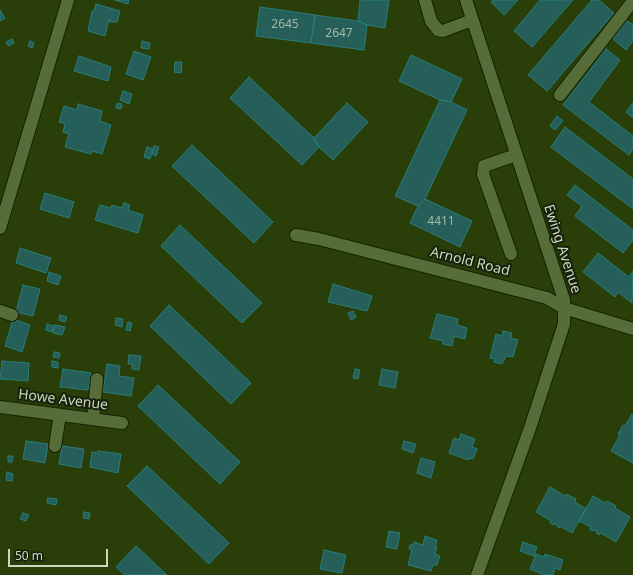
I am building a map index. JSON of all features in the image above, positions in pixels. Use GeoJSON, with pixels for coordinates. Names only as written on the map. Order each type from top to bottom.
{"type":"FeatureCollection","features":[{"type":"Feature","properties":{"kind":"street"},"geometry":{"type":"LineString","coordinates":[[0,228],[68,0]]}},
{"type":"Feature","properties":{"kind":"street"},"geometry":{"type":"LineString","coordinates":[[425,0],[432,21],[438,30],[443,31],[472,20]]}},
{"type":"Feature","properties":{"kind":"street","name":"Ewing Avenue"},"geometry":{"type":"LineString","coordinates":[[466,0],[564,300],[564,324],[531,424],[477,575]]}},
{"type":"Feature","properties":{"kind":"street"},"geometry":{"type":"LineString","coordinates":[[560,95],[633,1]]}},
{"type":"Feature","properties":{"kind":"street"},"geometry":{"type":"LineString","coordinates":[[511,254],[483,174],[484,166],[516,155]]}},
{"type":"Feature","properties":{"kind":"street","name":"Arnold Road"},"geometry":{"type":"LineString","coordinates":[[296,236],[327,241],[547,298],[564,308],[633,329]]}},
{"type":"Feature","properties":{"kind":"street"},"geometry":{"type":"LineString","coordinates":[[0,311],[12,315]]}},
{"type":"Feature","properties":{"kind":"street"},"geometry":{"type":"LineString","coordinates":[[93,419],[97,379]]}},
{"type":"Feature","properties":{"kind":"street","name":"Howe Avenue"},"geometry":{"type":"LineString","coordinates":[[0,407],[122,423]]}},
{"type":"Feature","properties":{"kind":"street"},"geometry":{"type":"LineString","coordinates":[[55,446],[60,415]]}},
{"type":"Feature","properties":{"kind":"building"},"geometry":{"type":"Polygon","coordinates":[[[115,0],[129,0],[128,4],[115,0]]]}},
{"type":"Feature","properties":{"kind":"building"},"geometry":{"type":"Polygon","coordinates":[[[360,0],[389,0],[385,28],[367,25],[358,21],[360,0]]]}},
{"type":"Feature","properties":{"kind":"building"},"geometry":{"type":"Polygon","coordinates":[[[493,0],[518,0],[504,15],[491,2],[493,0]]]}},
{"type":"Feature","properties":{"kind":"building"},"geometry":{"type":"Polygon","coordinates":[[[540,0],[573,0],[532,47],[514,31],[540,0]]]}},
{"type":"Feature","properties":{"kind":"building"},"geometry":{"type":"Polygon","coordinates":[[[592,0],[599,0],[614,13],[547,91],[528,75],[592,0]]]}},
{"type":"Feature","properties":{"kind":"building"},"geometry":{"type":"Polygon","coordinates":[[[96,4],[120,11],[117,22],[110,22],[109,19],[105,36],[88,31],[92,11],[94,11],[96,4]]]}},
{"type":"Feature","properties":{"kind":"building"},"geometry":{"type":"Polygon","coordinates":[[[260,7],[315,15],[311,43],[256,36],[260,7]]]}},
{"type":"Feature","properties":{"kind":"building"},"geometry":{"type":"Polygon","coordinates":[[[0,10],[5,18],[0,21],[0,10]]]}},
{"type":"Feature","properties":{"kind":"building"},"geometry":{"type":"Polygon","coordinates":[[[315,15],[358,21],[367,25],[364,50],[311,43],[315,15]]]}},
{"type":"Feature","properties":{"kind":"building"},"geometry":{"type":"Polygon","coordinates":[[[626,21],[633,24],[633,41],[626,50],[613,39],[626,21]]]}},
{"type":"Feature","properties":{"kind":"building"},"geometry":{"type":"Polygon","coordinates":[[[12,39],[14,43],[8,46],[6,42],[12,39]]]}},
{"type":"Feature","properties":{"kind":"building"},"geometry":{"type":"Polygon","coordinates":[[[30,41],[34,43],[32,48],[28,46],[30,41]]]}},
{"type":"Feature","properties":{"kind":"building"},"geometry":{"type":"Polygon","coordinates":[[[142,41],[150,43],[149,49],[141,48],[142,41]]]}},
{"type":"Feature","properties":{"kind":"building"},"geometry":{"type":"Polygon","coordinates":[[[606,49],[620,60],[589,102],[633,136],[633,149],[629,155],[563,105],[606,49]]]}},
{"type":"Feature","properties":{"kind":"building"},"geometry":{"type":"Polygon","coordinates":[[[134,51],[151,57],[143,80],[126,74],[134,51]]]}},
{"type":"Feature","properties":{"kind":"building"},"geometry":{"type":"Polygon","coordinates":[[[411,55],[462,79],[451,102],[440,100],[399,81],[411,55]]]}},
{"type":"Feature","properties":{"kind":"building"},"geometry":{"type":"Polygon","coordinates":[[[79,56],[111,67],[108,81],[74,71],[79,56]]]}},
{"type":"Feature","properties":{"kind":"building"},"geometry":{"type":"Polygon","coordinates":[[[175,62],[182,62],[181,73],[174,72],[175,62]]]}},
{"type":"Feature","properties":{"kind":"building"},"geometry":{"type":"Polygon","coordinates":[[[249,77],[314,138],[319,147],[302,165],[230,98],[249,77]]]}},
{"type":"Feature","properties":{"kind":"building"},"geometry":{"type":"Polygon","coordinates":[[[123,91],[132,94],[129,104],[120,100],[123,91]]]}},
{"type":"Feature","properties":{"kind":"building"},"geometry":{"type":"Polygon","coordinates":[[[440,100],[451,102],[467,110],[425,199],[418,206],[395,196],[440,100]]]}},
{"type":"Feature","properties":{"kind":"building"},"geometry":{"type":"Polygon","coordinates":[[[119,103],[122,106],[119,109],[116,106],[119,103]]]}},
{"type":"Feature","properties":{"kind":"building"},"geometry":{"type":"Polygon","coordinates":[[[347,103],[368,122],[333,160],[319,147],[314,138],[347,103]]]}},
{"type":"Feature","properties":{"kind":"building"},"geometry":{"type":"Polygon","coordinates":[[[633,103],[633,118],[626,112],[633,103]]]}},
{"type":"Feature","properties":{"kind":"building"},"geometry":{"type":"Polygon","coordinates":[[[78,104],[102,111],[100,121],[111,125],[102,154],[92,151],[91,154],[65,147],[69,134],[63,132],[65,124],[59,122],[64,106],[77,110],[78,104]]]}},
{"type":"Feature","properties":{"kind":"building"},"geometry":{"type":"Polygon","coordinates":[[[557,116],[563,121],[555,130],[550,126],[557,116]]]}},
{"type":"Feature","properties":{"kind":"building"},"geometry":{"type":"Polygon","coordinates":[[[565,127],[633,179],[633,209],[551,147],[565,127]]]}},
{"type":"Feature","properties":{"kind":"building"},"geometry":{"type":"Polygon","coordinates":[[[192,145],[273,222],[254,243],[172,166],[192,145]]]}},
{"type":"Feature","properties":{"kind":"building"},"geometry":{"type":"Polygon","coordinates":[[[154,146],[159,147],[156,156],[152,154],[154,146]]]}},
{"type":"Feature","properties":{"kind":"building"},"geometry":{"type":"Polygon","coordinates":[[[147,147],[153,149],[150,159],[144,157],[147,147]]]}},
{"type":"Feature","properties":{"kind":"building"},"geometry":{"type":"Polygon","coordinates":[[[575,185],[633,230],[633,240],[623,253],[575,216],[582,206],[567,195],[575,185]]]}},
{"type":"Feature","properties":{"kind":"building"},"geometry":{"type":"Polygon","coordinates":[[[45,193],[74,202],[69,218],[40,209],[45,193]]]}},
{"type":"Feature","properties":{"kind":"building"},"geometry":{"type":"Polygon","coordinates":[[[425,199],[472,221],[460,247],[410,223],[418,206],[425,199]]]}},
{"type":"Feature","properties":{"kind":"building"},"geometry":{"type":"Polygon","coordinates":[[[124,203],[130,205],[128,210],[143,215],[138,233],[95,220],[100,205],[111,208],[112,205],[122,208],[124,203]]]}},
{"type":"Feature","properties":{"kind":"building"},"geometry":{"type":"Polygon","coordinates":[[[180,225],[262,303],[242,323],[161,246],[180,225]]]}},
{"type":"Feature","properties":{"kind":"building"},"geometry":{"type":"Polygon","coordinates":[[[20,248],[51,258],[46,273],[16,263],[20,248]]]}},
{"type":"Feature","properties":{"kind":"building"},"geometry":{"type":"Polygon","coordinates":[[[598,253],[629,277],[633,271],[632,303],[618,292],[615,297],[583,272],[598,253]]]}},
{"type":"Feature","properties":{"kind":"building"},"geometry":{"type":"Polygon","coordinates":[[[49,272],[61,276],[58,285],[47,281],[49,272]]]}},
{"type":"Feature","properties":{"kind":"building"},"geometry":{"type":"Polygon","coordinates":[[[333,284],[372,296],[367,311],[328,302],[333,284]]]}},
{"type":"Feature","properties":{"kind":"building"},"geometry":{"type":"Polygon","coordinates":[[[23,285],[40,289],[33,316],[16,312],[23,285]]]}},
{"type":"Feature","properties":{"kind":"building"},"geometry":{"type":"Polygon","coordinates":[[[169,305],[251,383],[231,404],[150,326],[169,305]]]}},
{"type":"Feature","properties":{"kind":"building"},"geometry":{"type":"Polygon","coordinates":[[[353,311],[356,317],[351,320],[348,313],[353,311]]]}},
{"type":"Feature","properties":{"kind":"building"},"geometry":{"type":"Polygon","coordinates":[[[437,314],[458,319],[457,325],[467,328],[465,339],[454,336],[452,346],[443,344],[443,341],[430,338],[437,314]]]}},
{"type":"Feature","properties":{"kind":"building"},"geometry":{"type":"Polygon","coordinates":[[[60,315],[67,317],[65,322],[59,320],[60,315]]]}},
{"type":"Feature","properties":{"kind":"building"},"geometry":{"type":"Polygon","coordinates":[[[116,318],[123,319],[122,327],[115,325],[116,318]]]}},
{"type":"Feature","properties":{"kind":"building"},"geometry":{"type":"Polygon","coordinates":[[[13,319],[30,325],[22,352],[5,346],[13,319]]]}},
{"type":"Feature","properties":{"kind":"building"},"geometry":{"type":"Polygon","coordinates":[[[128,322],[132,323],[130,331],[126,330],[128,322]]]}},
{"type":"Feature","properties":{"kind":"building"},"geometry":{"type":"Polygon","coordinates":[[[47,324],[54,326],[52,332],[46,330],[47,324]]]}},
{"type":"Feature","properties":{"kind":"building"},"geometry":{"type":"Polygon","coordinates":[[[55,325],[65,327],[62,335],[53,333],[55,325]]]}},
{"type":"Feature","properties":{"kind":"building"},"geometry":{"type":"Polygon","coordinates":[[[503,331],[512,333],[511,338],[518,340],[513,357],[506,356],[502,364],[494,362],[495,359],[490,358],[496,334],[502,336],[503,331]]]}},
{"type":"Feature","properties":{"kind":"building"},"geometry":{"type":"Polygon","coordinates":[[[54,352],[60,353],[59,358],[53,357],[54,352]]]}},
{"type":"Feature","properties":{"kind":"building"},"geometry":{"type":"Polygon","coordinates":[[[129,355],[141,356],[139,370],[132,369],[132,364],[128,364],[129,355]]]}},
{"type":"Feature","properties":{"kind":"building"},"geometry":{"type":"Polygon","coordinates":[[[2,361],[29,363],[28,381],[0,379],[2,361]]]}},
{"type":"Feature","properties":{"kind":"building"},"geometry":{"type":"Polygon","coordinates":[[[52,361],[58,362],[58,368],[52,367],[52,361]]]}},
{"type":"Feature","properties":{"kind":"building"},"geometry":{"type":"Polygon","coordinates":[[[107,364],[120,366],[119,376],[134,378],[131,396],[103,392],[107,364]]]}},
{"type":"Feature","properties":{"kind":"building"},"geometry":{"type":"Polygon","coordinates":[[[63,369],[91,373],[88,390],[60,387],[63,369]]]}},
{"type":"Feature","properties":{"kind":"building"},"geometry":{"type":"Polygon","coordinates":[[[355,369],[360,370],[358,379],[353,378],[355,369]]]}},
{"type":"Feature","properties":{"kind":"building"},"geometry":{"type":"Polygon","coordinates":[[[382,369],[398,372],[395,388],[379,385],[382,369]]]}},
{"type":"Feature","properties":{"kind":"building"},"geometry":{"type":"Polygon","coordinates":[[[158,385],[240,462],[220,484],[138,406],[158,385]]]}},
{"type":"Feature","properties":{"kind":"building"},"geometry":{"type":"Polygon","coordinates":[[[632,414],[633,463],[611,451],[620,435],[618,434],[623,425],[625,426],[632,414]]]}},
{"type":"Feature","properties":{"kind":"building"},"geometry":{"type":"Polygon","coordinates":[[[461,434],[475,439],[472,447],[477,449],[473,459],[469,458],[468,460],[449,453],[454,438],[459,440],[461,434]]]}},
{"type":"Feature","properties":{"kind":"building"},"geometry":{"type":"Polygon","coordinates":[[[26,441],[48,444],[45,463],[23,459],[26,441]]]}},
{"type":"Feature","properties":{"kind":"building"},"geometry":{"type":"Polygon","coordinates":[[[404,441],[416,444],[413,453],[402,449],[404,441]]]}},
{"type":"Feature","properties":{"kind":"building"},"geometry":{"type":"Polygon","coordinates":[[[62,446],[84,449],[81,468],[59,464],[62,446]]]}},
{"type":"Feature","properties":{"kind":"building"},"geometry":{"type":"Polygon","coordinates":[[[98,451],[121,454],[118,473],[90,467],[92,452],[98,453],[98,451]]]}},
{"type":"Feature","properties":{"kind":"building"},"geometry":{"type":"Polygon","coordinates":[[[8,456],[13,456],[12,462],[8,462],[8,456]]]}},
{"type":"Feature","properties":{"kind":"building"},"geometry":{"type":"Polygon","coordinates":[[[421,458],[435,462],[431,478],[417,473],[421,458]]]}},
{"type":"Feature","properties":{"kind":"building"},"geometry":{"type":"Polygon","coordinates":[[[147,466],[229,543],[209,564],[127,486],[147,466]]]}},
{"type":"Feature","properties":{"kind":"building"},"geometry":{"type":"Polygon","coordinates":[[[7,472],[13,474],[12,481],[6,480],[7,472]]]}},
{"type":"Feature","properties":{"kind":"building"},"geometry":{"type":"Polygon","coordinates":[[[550,487],[565,496],[566,494],[576,499],[575,502],[586,509],[572,533],[560,526],[559,528],[554,523],[553,525],[550,523],[551,521],[536,512],[550,487]]]}},
{"type":"Feature","properties":{"kind":"building"},"geometry":{"type":"Polygon","coordinates":[[[593,496],[605,503],[607,501],[616,506],[615,508],[630,517],[616,542],[601,533],[599,535],[596,533],[598,531],[590,530],[591,527],[579,521],[593,496]]]}},
{"type":"Feature","properties":{"kind":"building"},"geometry":{"type":"Polygon","coordinates":[[[48,498],[57,499],[56,505],[47,503],[48,498]]]}},
{"type":"Feature","properties":{"kind":"building"},"geometry":{"type":"Polygon","coordinates":[[[84,512],[90,513],[89,519],[83,518],[84,512]]]}},
{"type":"Feature","properties":{"kind":"building"},"geometry":{"type":"Polygon","coordinates":[[[23,513],[29,515],[26,521],[20,519],[23,513]]]}},
{"type":"Feature","properties":{"kind":"building"},"geometry":{"type":"Polygon","coordinates":[[[389,531],[400,533],[397,549],[386,547],[389,531]]]}},
{"type":"Feature","properties":{"kind":"building"},"geometry":{"type":"Polygon","coordinates":[[[425,536],[437,540],[435,554],[440,556],[437,565],[433,565],[431,571],[408,565],[412,550],[409,549],[410,545],[413,545],[414,542],[423,545],[425,536]]]}},
{"type":"Feature","properties":{"kind":"building"},"geometry":{"type":"Polygon","coordinates":[[[523,542],[537,547],[534,556],[520,551],[523,542]]]}},
{"type":"Feature","properties":{"kind":"building"},"geometry":{"type":"Polygon","coordinates":[[[136,546],[167,575],[125,575],[116,567],[136,546]]]}},
{"type":"Feature","properties":{"kind":"building"},"geometry":{"type":"Polygon","coordinates":[[[324,550],[346,555],[342,573],[320,569],[324,550]]]}},
{"type":"Feature","properties":{"kind":"building"},"geometry":{"type":"Polygon","coordinates":[[[536,554],[544,557],[545,554],[563,560],[560,570],[555,568],[553,575],[542,575],[530,569],[536,554]]]}}]}
